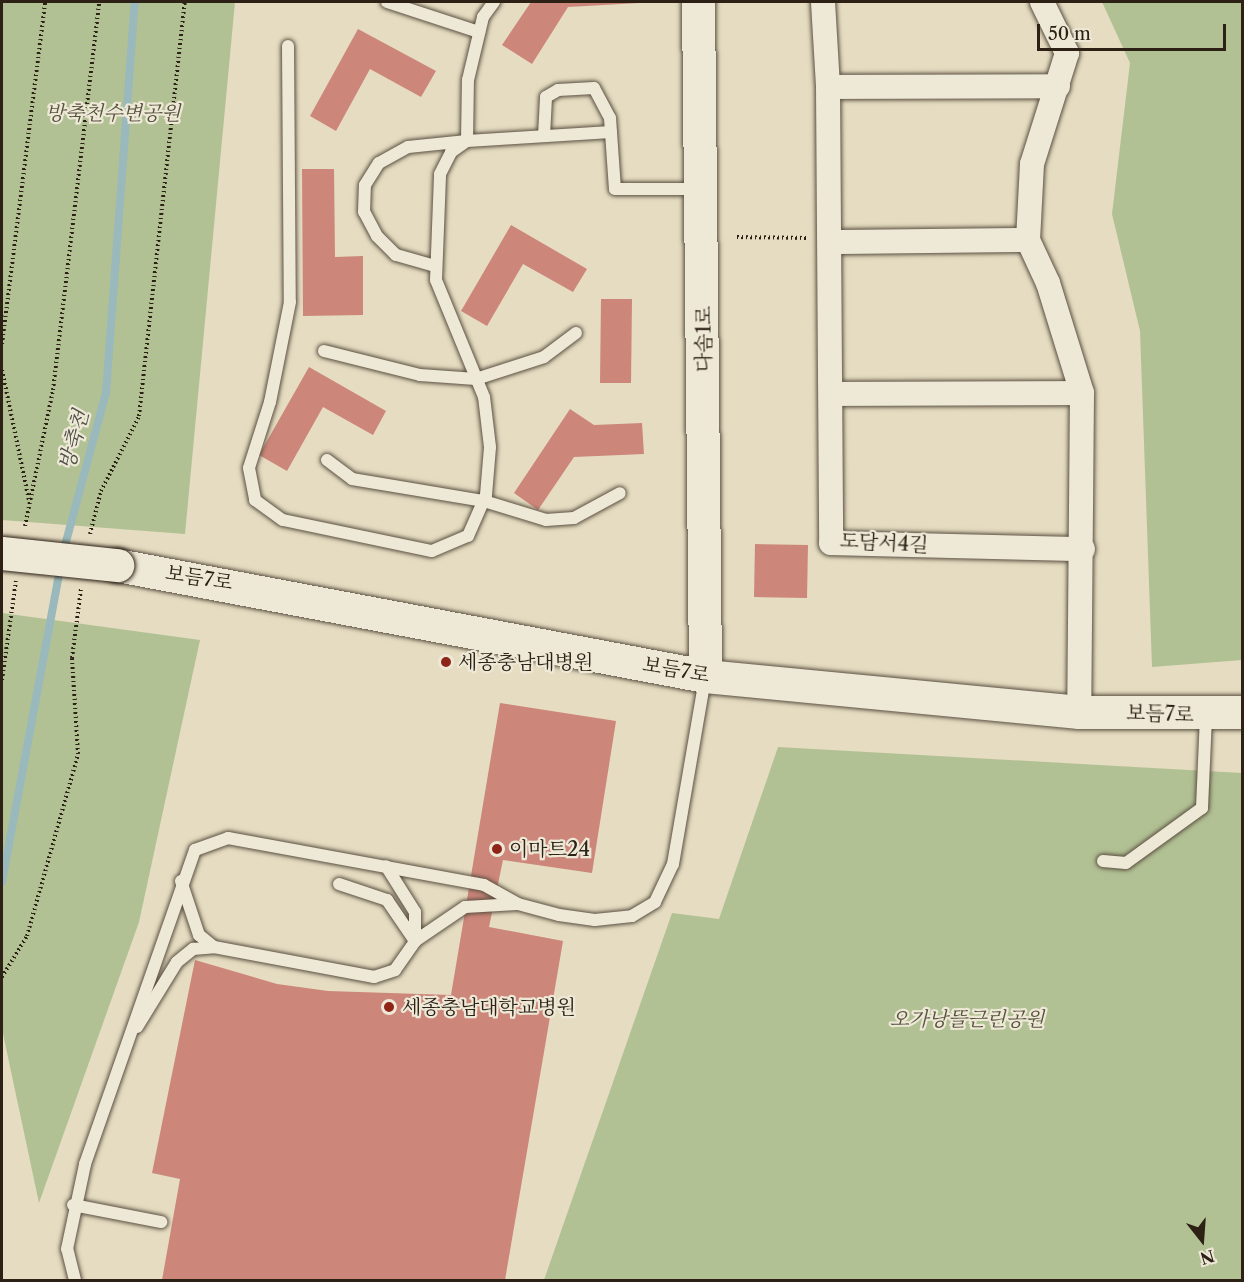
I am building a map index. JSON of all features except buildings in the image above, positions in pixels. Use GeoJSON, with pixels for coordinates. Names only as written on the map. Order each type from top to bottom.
{"type":"FeatureCollection","features":[{"type":"Feature","properties":{"kind":"street","name":"다솜1로"},"geometry":{"type":"LineString","coordinates":[[698,2],[703,189],[705,676]]}},
{"type":"Feature","properties":{"kind":"street","name":"도담서4길"},"geometry":{"type":"LineString","coordinates":[[823,2],[828,87],[823,240],[832,394],[831,543],[1083,549]]}},
{"type":"Feature","properties":{"kind":"street"},"geometry":{"type":"LineString","coordinates":[[1042,2],[1067,53],[1032,164],[1028,240],[1048,282],[1082,393],[1083,549],[1079,712]]}},
{"type":"Feature","properties":{"kind":"street"},"geometry":{"type":"LineString","coordinates":[[828,87],[1058,86]]}},
{"type":"Feature","properties":{"kind":"street"},"geometry":{"type":"LineString","coordinates":[[823,240],[1028,240]]}},
{"type":"Feature","properties":{"kind":"street"},"geometry":{"type":"LineString","coordinates":[[832,394],[1082,393]]}},
{"type":"Feature","properties":{"kind":"street","name":"보듬7로"},"geometry":{"type":"LineString","coordinates":[[14,552],[117,565],[705,676],[1079,712],[1206,715],[1242,712]]}},
{"type":"Feature","properties":{"kind":"lane"},"geometry":{"type":"LineString","coordinates":[[387,2],[479,32]]}},
{"type":"Feature","properties":{"kind":"lane"},"geometry":{"type":"LineString","coordinates":[[467,141],[468,80],[479,32],[494,2]]}},
{"type":"Feature","properties":{"kind":"lane"},"geometry":{"type":"LineString","coordinates":[[288,46],[290,302],[270,402],[249,468],[255,500],[283,519],[432,551],[468,537],[484,501],[490,447],[484,397],[436,280],[435,266],[440,174],[452,152],[467,141]]}},
{"type":"Feature","properties":{"kind":"lane"},"geometry":{"type":"LineString","coordinates":[[544,136],[546,97],[579,87],[594,88],[605,100],[611,132],[615,189],[703,189]]}},
{"type":"Feature","properties":{"kind":"lane"},"geometry":{"type":"LineString","coordinates":[[435,266],[396,255],[377,236],[364,212],[365,185],[379,163],[408,147],[611,132]]}},
{"type":"Feature","properties":{"kind":"lane"},"geometry":{"type":"LineString","coordinates":[[324,351],[420,375],[476,379],[544,357],[576,333]]}},
{"type":"Feature","properties":{"kind":"lane"},"geometry":{"type":"LineString","coordinates":[[327,460],[352,479],[484,501],[546,520],[574,518],[620,493]]}},
{"type":"Feature","properties":{"kind":"lane"},"geometry":{"type":"LineString","coordinates":[[127,1043],[177,962],[193,949],[214,947],[374,977],[395,970],[415,941],[465,907],[518,904],[595,920],[632,916],[655,902],[673,864],[705,676]]}},
{"type":"Feature","properties":{"kind":"lane"},"geometry":{"type":"LineString","coordinates":[[1103,861],[1126,863],[1202,808],[1206,715]]}},
{"type":"Feature","properties":{"kind":"lane"},"geometry":{"type":"LineString","coordinates":[[75,1281],[67,1249],[74,1205],[181,881],[195,850],[216,839],[386,866],[484,885],[518,904]]}},
{"type":"Feature","properties":{"kind":"lane"},"geometry":{"type":"LineString","coordinates":[[386,866],[415,912],[415,941]]}},
{"type":"Feature","properties":{"kind":"lane"},"geometry":{"type":"LineString","coordinates":[[181,881],[199,935],[214,947]]}},
{"type":"Feature","properties":{"kind":"lane"},"geometry":{"type":"LineString","coordinates":[[339,884],[387,900],[415,941]]}},
{"type":"Feature","properties":{"kind":"lane"},"geometry":{"type":"LineString","coordinates":[[74,1205],[161,1222]]}},
{"type":"Feature","properties":{"kind":"path"},"geometry":{"type":"LineString","coordinates":[[2,344],[45,2]]}},
{"type":"Feature","properties":{"kind":"path"},"geometry":{"type":"LineString","coordinates":[[2,680],[14,552],[30,504],[53,390],[99,2]]}},
{"type":"Feature","properties":{"kind":"path"},"geometry":{"type":"LineString","coordinates":[[88,547],[101,491],[139,416],[185,2]]}},
{"type":"Feature","properties":{"kind":"path"},"geometry":{"type":"LineString","coordinates":[[737,237],[823,240]]}},
{"type":"Feature","properties":{"kind":"path"},"geometry":{"type":"LineString","coordinates":[[2,370],[30,504]]}},
{"type":"Feature","properties":{"kind":"path"},"geometry":{"type":"LineString","coordinates":[[2,977],[27,936],[78,754],[72,658],[82,582]]}},
{"type":"Feature","properties":{"kind":"green space","name":"방축천수변공원"},"geometry":{"type":"Polygon","coordinates":[[[2,2],[235,2],[185,534],[2,520],[2,2]]]}},
{"type":"Feature","properties":{"kind":"green space"},"geometry":{"type":"Polygon","coordinates":[[[1102,2],[1242,2],[1242,660],[1152,667],[1140,331],[1112,214],[1130,63],[1102,2]]]}},
{"type":"Feature","properties":{"kind":"green space"},"geometry":{"type":"Polygon","coordinates":[[[2,613],[200,640],[139,922],[39,1203],[2,1029],[2,613]]]}},
{"type":"Feature","properties":{"kind":"green space","name":"오가낭뜰근린공원"},"geometry":{"type":"Polygon","coordinates":[[[778,747],[1242,773],[1242,1280],[544,1280],[672,913],[719,919],[778,747]]]}},
{"type":"Feature","properties":{"kind":"waterway","name":"방축천"},"geometry":{"type":"LineString","coordinates":[[63,553],[106,393],[135,2]]}},
{"type":"Feature","properties":{"kind":"waterway","name":"방축천"},"geometry":{"type":"LineString","coordinates":[[2,882],[60,568]]}},
{"type":"Feature","properties":{"kind":"place","name":"세종충남대병원"},"geometry":{"type":"Point","coordinates":[446,662]}},
{"type":"Feature","properties":{"kind":"place","name":"이마트24"},"geometry":{"type":"Point","coordinates":[497,849]}},
{"type":"Feature","properties":{"kind":"place","name":"세종충남대학교병원"},"geometry":{"type":"Point","coordinates":[389,1007]}}]}
